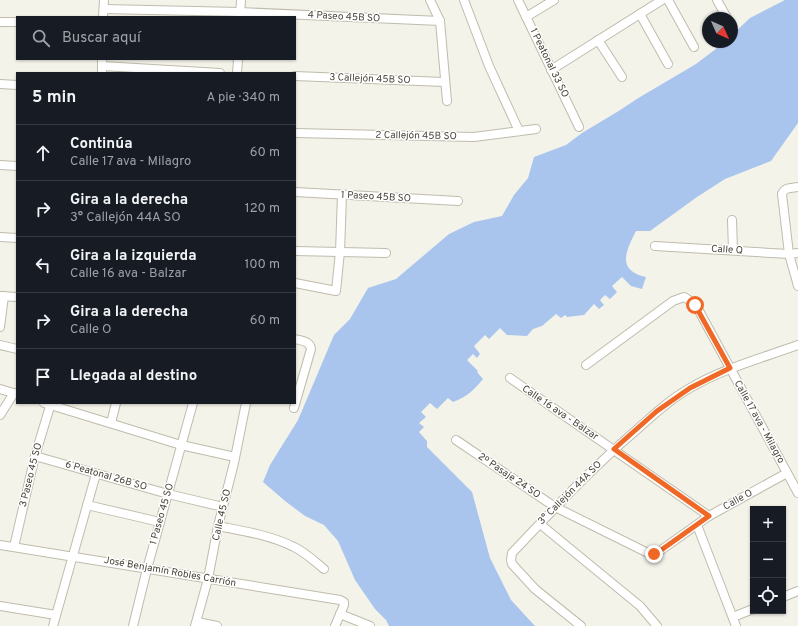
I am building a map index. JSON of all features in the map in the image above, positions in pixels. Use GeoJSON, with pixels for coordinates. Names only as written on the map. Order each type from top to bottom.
{"type":"FeatureCollection","features":[{"type":"Feature","properties":{"kind":"street"},"geometry":{"type":"LineString","coordinates":[[240,15],[241,0]]}},
{"type":"Feature","properties":{"kind":"street"},"geometry":{"type":"LineString","coordinates":[[430,0],[440,21],[446,101]]}},
{"type":"Feature","properties":{"kind":"street"},"geometry":{"type":"LineString","coordinates":[[464,0],[489,66],[519,132]]}},
{"type":"Feature","properties":{"kind":"street","name":"1 Peatonal 33 SO"},"geometry":{"type":"LineString","coordinates":[[518,0],[580,127]]}},
{"type":"Feature","properties":{"kind":"street"},"geometry":{"type":"LineString","coordinates":[[526,16],[554,0]]}},
{"type":"Feature","properties":{"kind":"street"},"geometry":{"type":"LineString","coordinates":[[551,70],[662,0]]}},
{"type":"Feature","properties":{"kind":"street"},"geometry":{"type":"LineString","coordinates":[[668,0],[694,47]]}},
{"type":"Feature","properties":{"kind":"street"},"geometry":{"type":"LineString","coordinates":[[717,0],[724,12]]}},
{"type":"Feature","properties":{"kind":"street","name":"4 Paseo 45B SO"},"geometry":{"type":"LineString","coordinates":[[104,8],[273,16]]}},
{"type":"Feature","properties":{"kind":"street"},"geometry":{"type":"LineString","coordinates":[[640,14],[668,64]]}},
{"type":"Feature","properties":{"kind":"street","name":"4 Paseo 45B SO"},"geometry":{"type":"LineString","coordinates":[[296,17],[440,21]]}},
{"type":"Feature","properties":{"kind":"street"},"geometry":{"type":"LineString","coordinates":[[0,22],[16,22]]}},
{"type":"Feature","properties":{"kind":"street"},"geometry":{"type":"LineString","coordinates":[[598,40],[622,77]]}},
{"type":"Feature","properties":{"kind":"street"},"geometry":{"type":"LineString","coordinates":[[237,72],[238,60]]}},
{"type":"Feature","properties":{"kind":"street"},"geometry":{"type":"LineString","coordinates":[[102,66],[203,72]]}},
{"type":"Feature","properties":{"kind":"street","name":"3 Callejón 45B SO"},"geometry":{"type":"LineString","coordinates":[[296,76],[444,82]]}},
{"type":"Feature","properties":{"kind":"street"},"geometry":{"type":"LineString","coordinates":[[0,84],[16,85]]}},
{"type":"Feature","properties":{"kind":"street","name":"2 Callejón 45B SO"},"geometry":{"type":"LineString","coordinates":[[296,133],[474,137],[536,129]]}},
{"type":"Feature","properties":{"kind":"street"},"geometry":{"type":"LineString","coordinates":[[0,164],[16,166]]}},
{"type":"Feature","properties":{"kind":"street"},"geometry":{"type":"LineString","coordinates":[[798,187],[787,188],[782,194],[788,254],[798,286]]}},
{"type":"Feature","properties":{"kind":"street","name":"1 Paseo 45B SO"},"geometry":{"type":"LineString","coordinates":[[296,192],[458,201]]}},
{"type":"Feature","properties":{"kind":"street"},"geometry":{"type":"LineString","coordinates":[[296,282],[336,290],[340,252],[342,195]]}},
{"type":"Feature","properties":{"kind":"street"},"geometry":{"type":"LineString","coordinates":[[732,220],[733,250]]}},
{"type":"Feature","properties":{"kind":"street"},"geometry":{"type":"LineString","coordinates":[[0,237],[16,238]]}},
{"type":"Feature","properties":{"kind":"street","name":"Calle Q"},"geometry":{"type":"LineString","coordinates":[[655,246],[788,254],[798,253]]}},
{"type":"Feature","properties":{"kind":"street"},"geometry":{"type":"LineString","coordinates":[[296,251],[386,253]]}},
{"type":"Feature","properties":{"kind":"street"},"geometry":{"type":"LineString","coordinates":[[0,327],[2,296],[16,297]]}},
{"type":"Feature","properties":{"kind":"street","name":"Calle 17 ava - Milagro"},"geometry":{"type":"LineString","coordinates":[[586,365],[679,298],[688,298],[695,305],[798,493]]}},
{"type":"Feature","properties":{"kind":"street"},"geometry":{"type":"LineString","coordinates":[[296,339],[305,341],[311,346],[311,352],[296,401]]}},
{"type":"Feature","properties":{"kind":"street"},"geometry":{"type":"LineString","coordinates":[[0,345],[16,349]]}},
{"type":"Feature","properties":{"kind":"street","name":"3° Callejón 44A SO"},"geometry":{"type":"LineString","coordinates":[[581,626],[535,589],[512,564],[510,560],[512,553],[554,507],[614,449],[657,411],[690,388],[730,368],[798,345]]}},
{"type":"Feature","properties":{"kind":"street","name":"Calle 16 ava - Balzar"},"geometry":{"type":"LineString","coordinates":[[510,378],[709,516]]}},
{"type":"Feature","properties":{"kind":"street"},"geometry":{"type":"LineString","coordinates":[[0,389],[16,394],[0,415]]}},
{"type":"Feature","properties":{"kind":"street"},"geometry":{"type":"LineString","coordinates":[[48,404],[181,445],[235,457]]}},
{"type":"Feature","properties":{"kind":"street","name":"3 Paseo 45 SO"},"geometry":{"type":"LineString","coordinates":[[14,547],[48,404]]}},
{"type":"Feature","properties":{"kind":"street"},"geometry":{"type":"LineString","coordinates":[[111,423],[116,404]]}},
{"type":"Feature","properties":{"kind":"street","name":"1 Paseo 45 SO"},"geometry":{"type":"LineString","coordinates":[[133,626],[147,568],[193,404]]}},
{"type":"Feature","properties":{"kind":"street","name":"Calle 45 SO"},"geometry":{"type":"LineString","coordinates":[[196,624],[208,579],[218,526],[235,457],[246,404]]}},
{"type":"Feature","properties":{"kind":"street"},"geometry":{"type":"LineString","coordinates":[[294,408],[295,404]]}},
{"type":"Feature","properties":{"kind":"street","name":"2º Pasaje 24 SO"},"geometry":{"type":"LineString","coordinates":[[456,440],[554,507],[650,554]]}},
{"type":"Feature","properties":{"kind":"street","name":"6 Peatonal 26B SO"},"geometry":{"type":"LineString","coordinates":[[35,456],[168,494],[223,507]]}},
{"type":"Feature","properties":{"kind":"street","name":"Calle O"},"geometry":{"type":"LineString","coordinates":[[650,554],[657,553],[709,516],[787,473]]}},
{"type":"Feature","properties":{"kind":"street"},"geometry":{"type":"LineString","coordinates":[[53,626],[96,474]]}},
{"type":"Feature","properties":{"kind":"street"},"geometry":{"type":"LineString","coordinates":[[87,505],[160,522]]}},
{"type":"Feature","properties":{"kind":"street"},"geometry":{"type":"LineString","coordinates":[[540,524],[640,606],[657,626]]}},
{"type":"Feature","properties":{"kind":"street"},"geometry":{"type":"LineString","coordinates":[[697,525],[736,626]]}},
{"type":"Feature","properties":{"kind":"street"},"geometry":{"type":"LineString","coordinates":[[218,526],[283,542],[304,552],[324,569]]}},
{"type":"Feature","properties":{"kind":"street","name":"José Benjamín Robles Carrión"},"geometry":{"type":"LineString","coordinates":[[0,545],[340,600],[344,604],[340,614]]}},
{"type":"Feature","properties":{"kind":"street"},"geometry":{"type":"LineString","coordinates":[[786,596],[798,591]]}},
{"type":"Feature","properties":{"kind":"street"},"geometry":{"type":"LineString","coordinates":[[0,606],[56,615]]}},
{"type":"Feature","properties":{"kind":"street"},"geometry":{"type":"LineString","coordinates":[[733,617],[750,610]]}},
{"type":"Feature","properties":{"kind":"street"},"geometry":{"type":"LineString","coordinates":[[334,626],[340,614],[370,626]]}},
{"type":"Feature","properties":{"kind":"street"},"geometry":{"type":"LineString","coordinates":[[196,624],[217,626]]}},
{"type":"Feature","properties":{"kind":"water"},"geometry":{"type":"Polygon","coordinates":[[[785,0],[798,0],[798,123],[771,161],[725,179],[650,231],[636,231],[629,246],[626,259],[630,270],[646,277],[642,289],[631,286],[622,277],[612,286],[617,292],[610,299],[605,295],[600,300],[604,305],[599,309],[594,304],[584,315],[567,317],[565,315],[561,318],[556,314],[542,326],[533,329],[527,336],[507,335],[500,328],[489,339],[485,335],[474,346],[480,354],[477,358],[473,354],[467,360],[478,371],[477,372],[483,379],[473,390],[462,398],[453,402],[448,398],[437,409],[430,403],[421,412],[426,417],[419,423],[424,427],[419,432],[427,441],[427,447],[472,492],[490,558],[511,600],[535,626],[389,626],[355,580],[338,541],[324,525],[305,516],[263,482],[270,465],[298,420],[334,335],[350,319],[368,288],[396,279],[449,234],[474,222],[502,216],[514,195],[528,178],[534,157],[566,145],[582,133],[696,64],[717,48],[738,48],[738,29],[750,18],[785,0]]]}},
{"type":"Feature","properties":{"kind":"route"},"geometry":{"type":"LineString","coordinates":[[654,554],[709,516],[614,449],[657,411],[690,388],[730,368],[695,305]]}}]}
